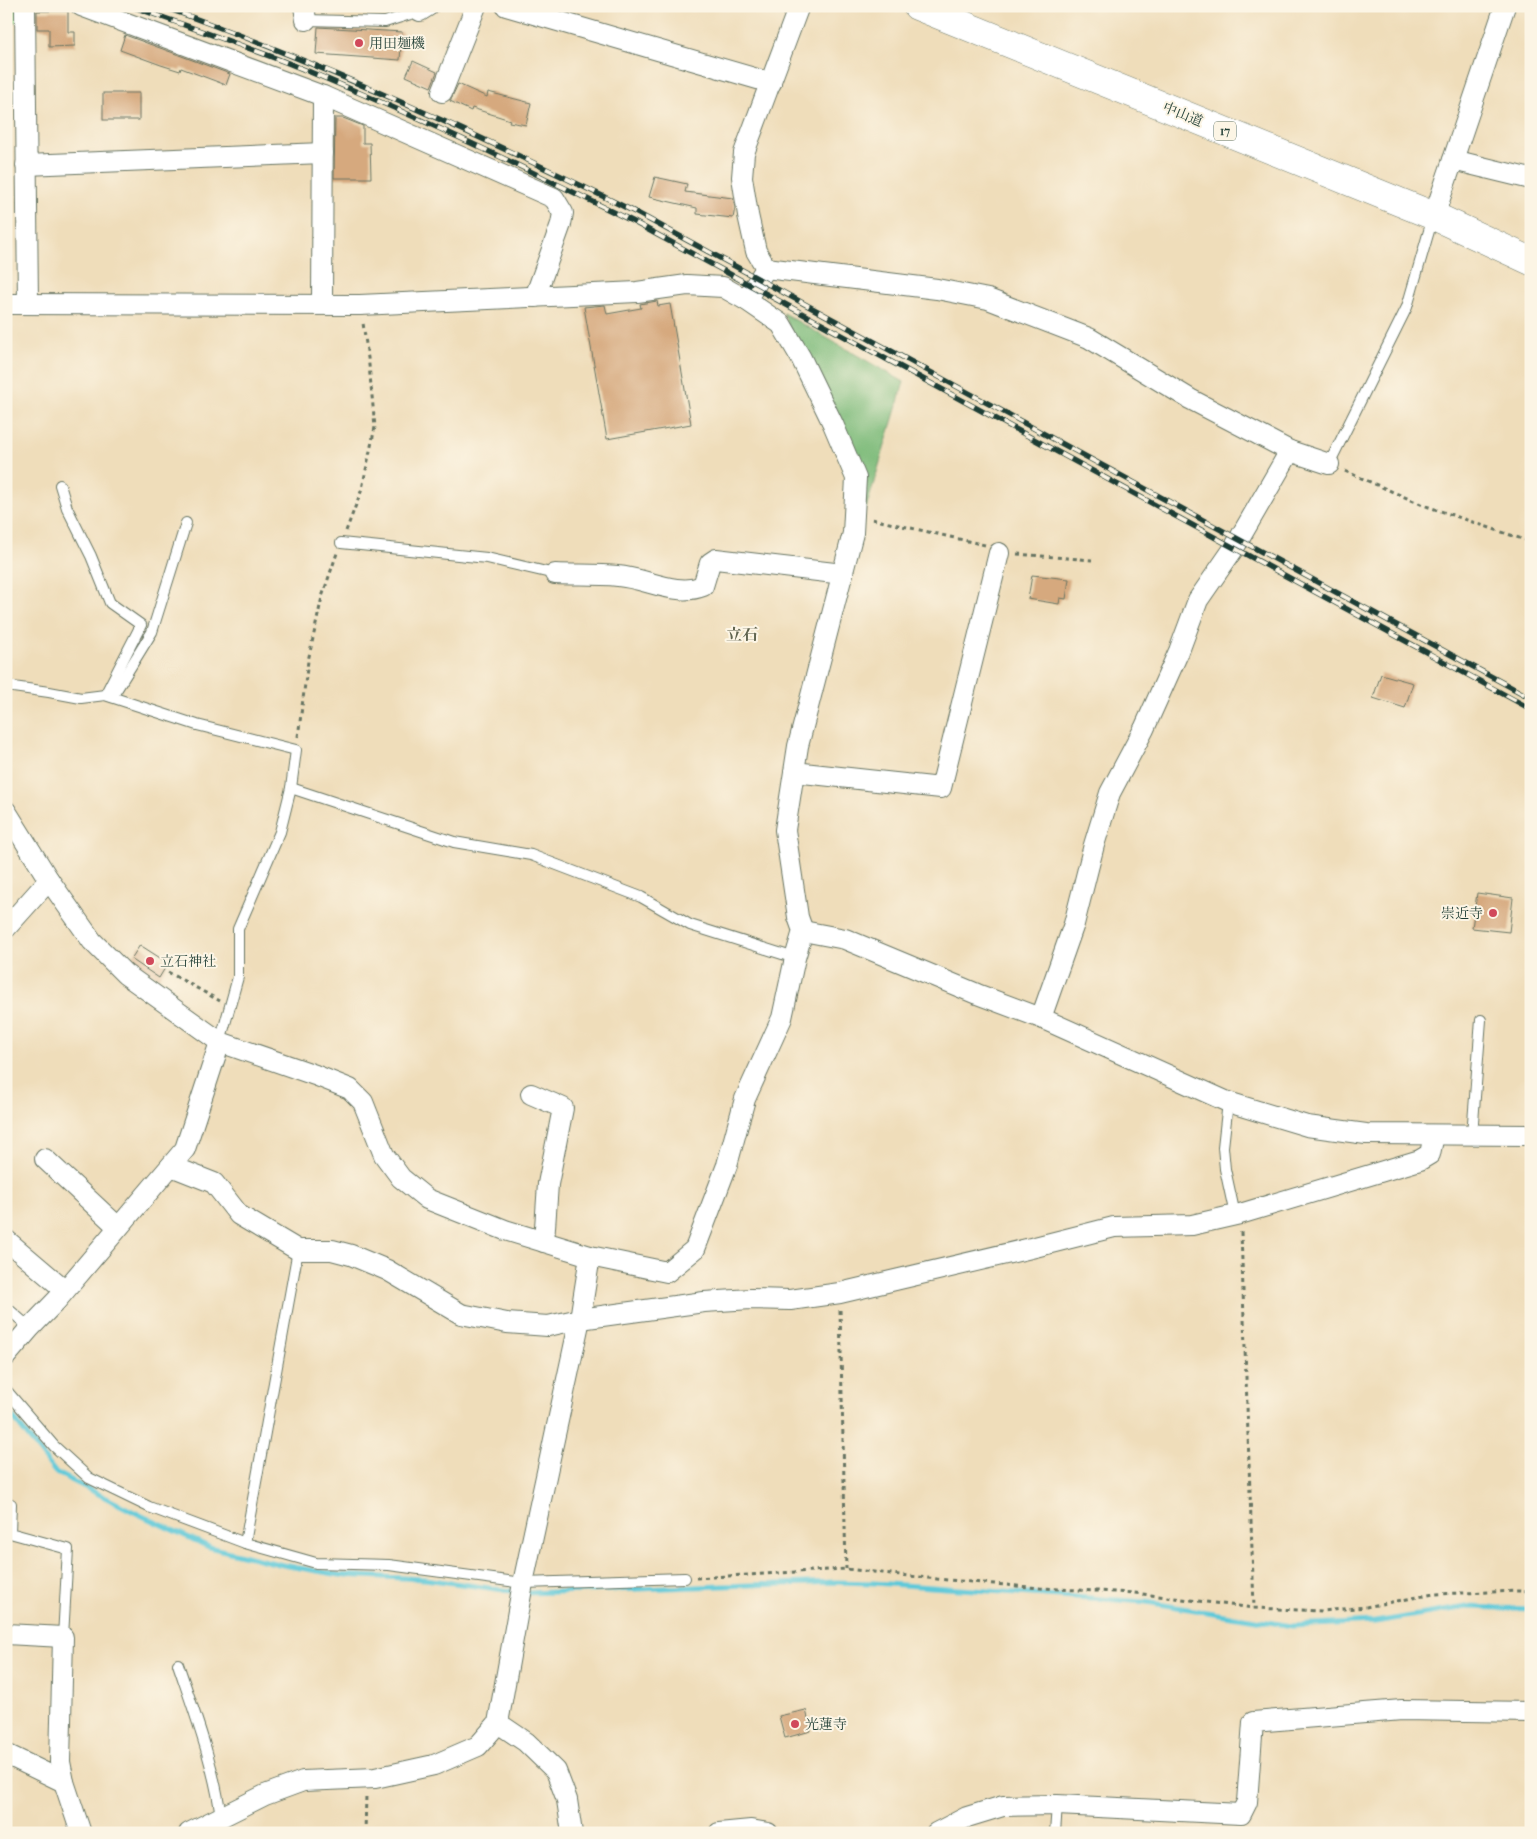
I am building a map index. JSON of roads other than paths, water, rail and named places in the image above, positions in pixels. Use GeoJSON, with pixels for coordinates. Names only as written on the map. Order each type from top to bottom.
{"type":"FeatureCollection","features":[{"type":"Feature","properties":{"kind":"highway","name":"中山道"},"geometry":{"type":"LineString","coordinates":[[917,6],[1434,216],[1531,261]]}},
{"type":"Feature","properties":{"kind":"street"},"geometry":{"type":"LineString","coordinates":[[25,6],[28,304]]}},
{"type":"Feature","properties":{"kind":"street"},"geometry":{"type":"LineString","coordinates":[[81,6],[323,96],[554,198],[563,213],[535,297]]}},
{"type":"Feature","properties":{"kind":"street"},"geometry":{"type":"LineString","coordinates":[[442,92],[476,6]]}},
{"type":"Feature","properties":{"kind":"street"},"geometry":{"type":"LineString","coordinates":[[506,6],[771,83]]}},
{"type":"Feature","properties":{"kind":"street"},"geometry":{"type":"LineString","coordinates":[[766,268],[756,251],[748,215],[742,177],[744,153],[799,6]]}},
{"type":"Feature","properties":{"kind":"street"},"geometry":{"type":"LineString","coordinates":[[1434,216],[1504,6]]}},
{"type":"Feature","properties":{"kind":"street"},"geometry":{"type":"LineString","coordinates":[[322,304],[323,96]]}},
{"type":"Feature","properties":{"kind":"street"},"geometry":{"type":"LineString","coordinates":[[26,165],[323,153]]}},
{"type":"Feature","properties":{"kind":"street"},"geometry":{"type":"LineString","coordinates":[[1453,160],[1531,179]]}},
{"type":"Feature","properties":{"kind":"street"},"geometry":{"type":"LineString","coordinates":[[746,300],[766,268]]}},
{"type":"Feature","properties":{"kind":"street"},"geometry":{"type":"LineString","coordinates":[[766,268],[937,289],[988,299],[1089,338],[1190,399],[1290,451],[1329,464]]}},
{"type":"Feature","properties":{"kind":"street"},"geometry":{"type":"LineString","coordinates":[[6,304],[360,305],[637,292],[687,284],[723,287],[746,300],[780,324],[801,358],[834,424],[856,478],[853,533],[798,746],[785,830],[798,917],[804,931],[795,958],[782,1018],[745,1099],[727,1165],[695,1249],[668,1272],[590,1256],[505,1230],[427,1200],[401,1178],[384,1155],[364,1102],[350,1089],[220,1042],[125,974],[92,941],[49,880],[6,811]]}},
{"type":"Feature","properties":{"kind":"street"},"geometry":{"type":"LineString","coordinates":[[1041,1018],[1074,924],[1094,845],[1110,794],[1144,729],[1171,669],[1198,600],[1234,548],[1290,451]]}},
{"type":"Feature","properties":{"kind":"street"},"geometry":{"type":"LineString","coordinates":[[794,772],[941,788],[999,553]]}},
{"type":"Feature","properties":{"kind":"street"},"geometry":{"type":"LineString","coordinates":[[555,574],[620,576],[666,587],[694,589],[703,586],[710,564],[716,559],[843,574]]}},
{"type":"Feature","properties":{"kind":"street"},"geometry":{"type":"LineString","coordinates":[[6,928],[49,880]]}},
{"type":"Feature","properties":{"kind":"street"},"geometry":{"type":"LineString","coordinates":[[804,931],[845,939],[977,994],[1041,1018],[1228,1102],[1307,1126],[1366,1134],[1531,1135]]}},
{"type":"Feature","properties":{"kind":"street"},"geometry":{"type":"LineString","coordinates":[[6,1356],[185,1149],[220,1042]]}},
{"type":"Feature","properties":{"kind":"street"},"geometry":{"type":"LineString","coordinates":[[531,1094],[562,1108],[548,1184],[544,1242]]}},
{"type":"Feature","properties":{"kind":"street"},"geometry":{"type":"LineString","coordinates":[[171,1166],[214,1183],[239,1215],[298,1250],[332,1250],[351,1254],[387,1270],[460,1314],[507,1323],[548,1326],[580,1319],[704,1302],[751,1299],[790,1300],[840,1293],[1114,1227],[1192,1224],[1238,1214],[1420,1160],[1430,1154],[1434,1135]]}},
{"type":"Feature","properties":{"kind":"street"},"geometry":{"type":"LineString","coordinates":[[45,1159],[118,1227]]}},
{"type":"Feature","properties":{"kind":"street"},"geometry":{"type":"LineString","coordinates":[[6,1240],[65,1290]]}},
{"type":"Feature","properties":{"kind":"street"},"geometry":{"type":"LineString","coordinates":[[188,1833],[265,1796],[303,1781],[374,1778],[434,1765],[478,1746],[498,1723],[523,1583],[580,1319],[590,1256]]}},
{"type":"Feature","properties":{"kind":"street"},"geometry":{"type":"LineString","coordinates":[[6,1634],[63,1637],[60,1762],[64,1782],[81,1833]]}},
{"type":"Feature","properties":{"kind":"street"},"geometry":{"type":"LineString","coordinates":[[936,1833],[966,1817],[1003,1806],[1058,1805],[1241,1814],[1247,1802],[1252,1722],[1402,1710],[1531,1712]]}},
{"type":"Feature","properties":{"kind":"street"},"geometry":{"type":"LineString","coordinates":[[498,1723],[526,1742],[556,1771],[567,1800],[572,1833]]}},
{"type":"Feature","properties":{"kind":"street"},"geometry":{"type":"LineString","coordinates":[[6,1754],[64,1782]]}},
{"type":"Feature","properties":{"kind":"street"},"geometry":{"type":"LineString","coordinates":[[719,1833],[751,1830],[768,1833]]}},
{"type":"Feature","properties":{"kind":"lane"},"geometry":{"type":"LineString","coordinates":[[305,13],[385,22],[424,9]]}},
{"type":"Feature","properties":{"kind":"lane"},"geometry":{"type":"LineString","coordinates":[[1329,464],[1407,307],[1434,216]]}},
{"type":"Feature","properties":{"kind":"lane"},"geometry":{"type":"LineString","coordinates":[[60,485],[67,508],[91,556],[110,604],[141,626],[108,696]]}},
{"type":"Feature","properties":{"kind":"lane"},"geometry":{"type":"LineString","coordinates":[[108,696],[152,632],[186,523]]}},
{"type":"Feature","properties":{"kind":"lane"},"geometry":{"type":"LineString","coordinates":[[341,543],[487,558],[555,574]]}},
{"type":"Feature","properties":{"kind":"lane"},"geometry":{"type":"LineString","coordinates":[[6,686],[81,698],[108,696],[197,725],[296,750],[291,788],[280,832],[238,929],[238,977],[220,1042]]}},
{"type":"Feature","properties":{"kind":"lane"},"geometry":{"type":"LineString","coordinates":[[291,788],[454,842],[531,855],[641,897],[690,925],[795,958]]}},
{"type":"Feature","properties":{"kind":"lane"},"geometry":{"type":"LineString","coordinates":[[1472,1135],[1481,1020]]}},
{"type":"Feature","properties":{"kind":"lane"},"geometry":{"type":"LineString","coordinates":[[1228,1102],[1223,1148],[1225,1169],[1238,1214]]}},
{"type":"Feature","properties":{"kind":"lane"},"geometry":{"type":"LineString","coordinates":[[245,1543],[298,1250]]}},
{"type":"Feature","properties":{"kind":"lane"},"geometry":{"type":"LineString","coordinates":[[6,1306],[30,1328]]}},
{"type":"Feature","properties":{"kind":"lane"},"geometry":{"type":"LineString","coordinates":[[6,1390],[54,1446],[90,1478],[149,1507],[245,1543],[316,1563],[389,1565],[523,1583],[685,1578]]}},
{"type":"Feature","properties":{"kind":"lane"},"geometry":{"type":"LineString","coordinates":[[6,1502],[11,1504],[10,1533],[68,1549],[63,1637]]}},
{"type":"Feature","properties":{"kind":"lane"},"geometry":{"type":"LineString","coordinates":[[178,1664],[206,1750],[218,1795],[221,1817]]}},
{"type":"Feature","properties":{"kind":"lane"},"geometry":{"type":"LineString","coordinates":[[1054,1833],[1058,1805]]}},
{"type":"Feature","properties":{"kind":"waterway"},"geometry":{"type":"LineString","coordinates":[[6,1408],[55,1472],[209,1547],[283,1565],[340,1575],[425,1579],[518,1592]]}},
{"type":"Feature","properties":{"kind":"waterway"},"geometry":{"type":"LineString","coordinates":[[527,1593],[836,1582],[874,1583],[1146,1602],[1292,1626],[1375,1622],[1467,1607],[1531,1609]]}},
{"type":"Feature","properties":{"kind":"railway"},"geometry":{"type":"LineString","coordinates":[[131,6],[288,63],[375,100],[504,159],[632,221],[1531,709]]}},
{"type":"Feature","properties":{"kind":"railway"},"geometry":{"type":"LineString","coordinates":[[161,6],[222,28],[402,102],[520,156],[637,213],[1531,698]]}},
{"type":"Feature","properties":{"kind":"place","name":"用田麺機"},"geometry":{"type":"Point","coordinates":[359,43]}},
{"type":"Feature","properties":{"kind":"place","name":"崇近寺"},"geometry":{"type":"Point","coordinates":[1493,913]}},
{"type":"Feature","properties":{"kind":"place","name":"立石神社"},"geometry":{"type":"Point","coordinates":[150,961]}},
{"type":"Feature","properties":{"kind":"place","name":"光蓮寺"},"geometry":{"type":"Point","coordinates":[795,1724]}},
{"type":"Feature","properties":{"kind":"district","name":"立石"},"geometry":{"type":"Point","coordinates":[742,634]}}]}
